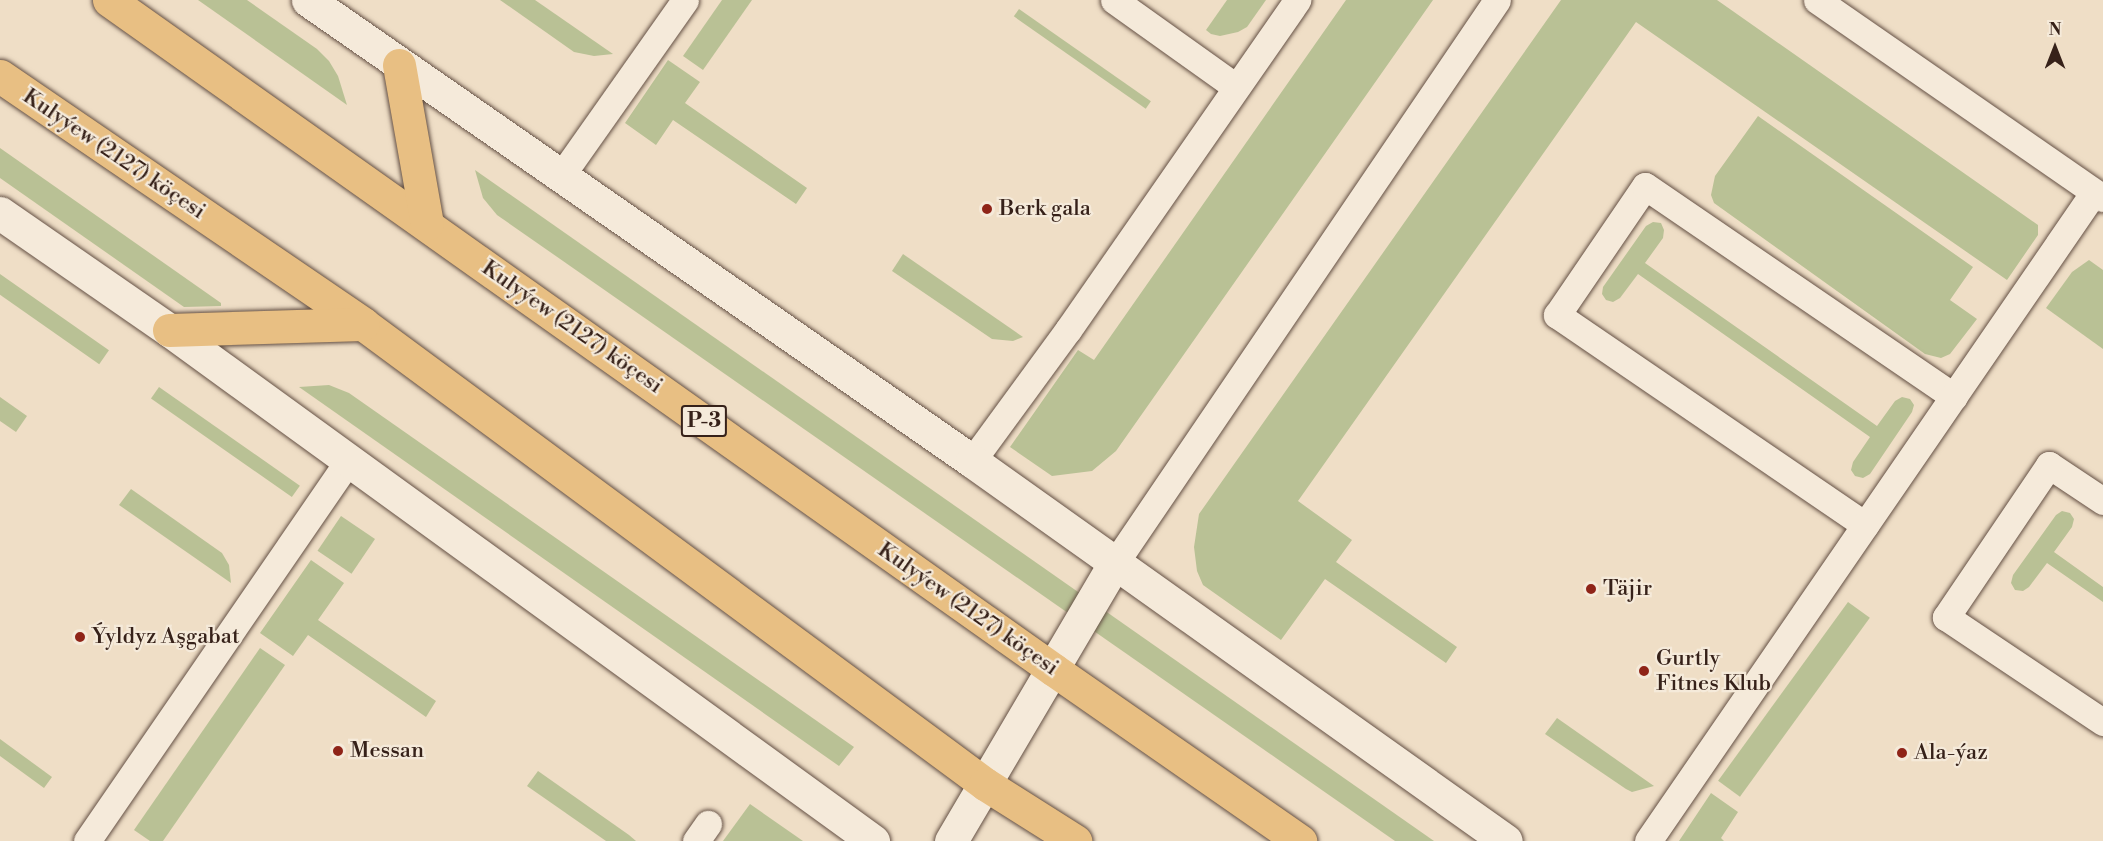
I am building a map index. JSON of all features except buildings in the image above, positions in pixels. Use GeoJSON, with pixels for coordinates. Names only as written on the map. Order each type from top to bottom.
{"type":"FeatureCollection","features":[{"type":"Feature","properties":{"kind":"highway","name":"Kulyýew (2127) köçesi"},"geometry":{"type":"LineString","coordinates":[[109,0],[1054,670],[1300,841]]}},
{"type":"Feature","properties":{"kind":"highway"},"geometry":{"type":"LineString","coordinates":[[399,65],[427,224]]}},
{"type":"Feature","properties":{"kind":"highway","name":"Kulyýew (2127) köçesi"},"geometry":{"type":"LineString","coordinates":[[0,76],[363,324],[985,784],[1075,841]]}},
{"type":"Feature","properties":{"kind":"highway"},"geometry":{"type":"LineString","coordinates":[[169,330],[363,324]]}},
{"type":"Feature","properties":{"kind":"street"},"geometry":{"type":"LineString","coordinates":[[308,0],[972,461],[1506,841]]}},
{"type":"Feature","properties":{"kind":"street"},"geometry":{"type":"LineString","coordinates":[[0,213],[169,330],[873,841]]}},
{"type":"Feature","properties":{"kind":"street"},"geometry":{"type":"LineString","coordinates":[[951,841],[1054,670],[1115,563]]}},
{"type":"Feature","properties":{"kind":"lane"},"geometry":{"type":"LineString","coordinates":[[561,176],[685,0]]}},
{"type":"Feature","properties":{"kind":"lane"},"geometry":{"type":"LineString","coordinates":[[1114,0],[1236,87]]}},
{"type":"Feature","properties":{"kind":"lane"},"geometry":{"type":"LineString","coordinates":[[972,461],[1068,330],[1297,0]]}},
{"type":"Feature","properties":{"kind":"lane"},"geometry":{"type":"LineString","coordinates":[[1115,563],[1497,0]]}},
{"type":"Feature","properties":{"kind":"lane"},"geometry":{"type":"LineString","coordinates":[[1648,841],[1954,397],[2099,195],[1817,0]]}},
{"type":"Feature","properties":{"kind":"lane"},"geometry":{"type":"LineString","coordinates":[[1865,525],[1557,315],[1645,186],[1954,397]]}},
{"type":"Feature","properties":{"kind":"lane"},"geometry":{"type":"LineString","coordinates":[[87,841],[349,460]]}},
{"type":"Feature","properties":{"kind":"lane"},"geometry":{"type":"LineString","coordinates":[[2103,501],[2049,465],[1946,617],[2103,722]]}},
{"type":"Feature","properties":{"kind":"green space"},"geometry":{"type":"Polygon","coordinates":[[[198,0],[247,0],[317,49],[329,61],[338,76],[347,105],[198,0]]]}},
{"type":"Feature","properties":{"kind":"green space"},"geometry":{"type":"Polygon","coordinates":[[[500,0],[535,0],[613,54],[594,56],[574,52],[500,0]]]}},
{"type":"Feature","properties":{"kind":"green space"},"geometry":{"type":"Polygon","coordinates":[[[722,0],[752,0],[703,70],[683,56],[722,0]]]}},
{"type":"Feature","properties":{"kind":"green space"},"geometry":{"type":"Polygon","coordinates":[[[1227,0],[1266,0],[1247,27],[1238,32],[1220,36],[1211,34],[1206,30],[1227,0]]]}},
{"type":"Feature","properties":{"kind":"green space"},"geometry":{"type":"Polygon","coordinates":[[[1346,0],[1433,0],[1116,451],[1092,471],[1052,476],[1010,447],[1078,350],[1094,360],[1346,0]]]}},
{"type":"Feature","properties":{"kind":"green space"},"geometry":{"type":"Polygon","coordinates":[[[1561,0],[1717,0],[2038,225],[2038,235],[2007,280],[1636,22],[1298,501],[1352,540],[1336,562],[1457,647],[1446,663],[1325,579],[1281,640],[1203,585],[1197,571],[1194,547],[1199,514],[1561,0]]]}},
{"type":"Feature","properties":{"kind":"green space"},"geometry":{"type":"Polygon","coordinates":[[[1019,9],[1151,101],[1146,109],[1014,16],[1019,9]]]}},
{"type":"Feature","properties":{"kind":"green space"},"geometry":{"type":"Polygon","coordinates":[[[668,60],[700,82],[685,103],[807,188],[796,204],[673,120],[656,145],[625,123],[668,60]]]}},
{"type":"Feature","properties":{"kind":"green space"},"geometry":{"type":"Polygon","coordinates":[[[1758,116],[1973,267],[1950,300],[1977,319],[1950,354],[1941,358],[1925,354],[1714,203],[1711,195],[1715,176],[1758,116]]]}},
{"type":"Feature","properties":{"kind":"green space"},"geometry":{"type":"Polygon","coordinates":[[[0,148],[221,303],[221,306],[184,307],[0,178],[0,148]]]}},
{"type":"Feature","properties":{"kind":"green space"},"geometry":{"type":"Polygon","coordinates":[[[475,170],[1434,841],[1395,841],[497,215],[483,198],[475,170]]]}},
{"type":"Feature","properties":{"kind":"green space"},"geometry":{"type":"Polygon","coordinates":[[[1653,222],[1661,223],[1664,230],[1663,238],[1645,263],[1877,426],[1895,401],[1902,397],[1910,399],[1914,405],[1912,412],[1870,474],[1863,478],[1855,476],[1851,470],[1853,462],[1870,437],[1638,274],[1620,298],[1613,302],[1606,300],[1602,294],[1603,287],[1646,226],[1653,222]]]}},
{"type":"Feature","properties":{"kind":"green space"},"geometry":{"type":"Polygon","coordinates":[[[903,254],[1023,337],[1013,341],[992,339],[892,271],[903,254]]]}},
{"type":"Feature","properties":{"kind":"green space"},"geometry":{"type":"Polygon","coordinates":[[[2089,260],[2103,270],[2103,349],[2046,308],[2072,272],[2089,260]]]}},
{"type":"Feature","properties":{"kind":"green space"},"geometry":{"type":"Polygon","coordinates":[[[0,274],[109,350],[99,364],[0,295],[0,274]]]}},
{"type":"Feature","properties":{"kind":"green space"},"geometry":{"type":"Polygon","coordinates":[[[329,385],[349,393],[854,747],[839,766],[299,387],[329,385]]]}},
{"type":"Feature","properties":{"kind":"green space"},"geometry":{"type":"Polygon","coordinates":[[[159,387],[300,486],[292,497],[151,398],[159,387]]]}},
{"type":"Feature","properties":{"kind":"green space"},"geometry":{"type":"Polygon","coordinates":[[[0,397],[27,416],[16,432],[0,421],[0,397]]]}},
{"type":"Feature","properties":{"kind":"green space"},"geometry":{"type":"Polygon","coordinates":[[[131,489],[222,553],[229,565],[231,583],[119,505],[131,489]]]}},
{"type":"Feature","properties":{"kind":"green space"},"geometry":{"type":"Polygon","coordinates":[[[2062,511],[2070,513],[2074,519],[2072,527],[2054,552],[2103,587],[2103,602],[2047,563],[2029,587],[2023,591],[2015,590],[2011,583],[2013,575],[2056,515],[2062,511]]]}},
{"type":"Feature","properties":{"kind":"green space"},"geometry":{"type":"Polygon","coordinates":[[[341,516],[375,539],[352,574],[318,551],[341,516]]]}},
{"type":"Feature","properties":{"kind":"green space"},"geometry":{"type":"Polygon","coordinates":[[[311,560],[344,583],[318,620],[436,701],[426,717],[308,635],[293,656],[260,633],[311,560]]]}},
{"type":"Feature","properties":{"kind":"green space"},"geometry":{"type":"Polygon","coordinates":[[[1848,602],[1870,618],[1740,797],[1718,781],[1848,602]]]}},
{"type":"Feature","properties":{"kind":"green space"},"geometry":{"type":"Polygon","coordinates":[[[260,648],[285,665],[163,841],[150,841],[134,830],[260,648]]]}},
{"type":"Feature","properties":{"kind":"green space"},"geometry":{"type":"Polygon","coordinates":[[[1557,718],[1654,786],[1632,792],[1545,734],[1557,718]]]}},
{"type":"Feature","properties":{"kind":"green space"},"geometry":{"type":"Polygon","coordinates":[[[0,739],[52,777],[44,788],[0,756],[0,739]]]}},
{"type":"Feature","properties":{"kind":"green space"},"geometry":{"type":"Polygon","coordinates":[[[538,771],[636,841],[606,841],[527,786],[538,771]]]}},
{"type":"Feature","properties":{"kind":"green space"},"geometry":{"type":"Polygon","coordinates":[[[1711,793],[1738,812],[1721,838],[1724,841],[1679,841],[1711,793]]]}},
{"type":"Feature","properties":{"kind":"green space"},"geometry":{"type":"Polygon","coordinates":[[[750,804],[803,841],[723,841],[750,804]]]}},
{"type":"Feature","properties":{"kind":"place","name":"Berk gala"},"geometry":{"type":"Point","coordinates":[987,209]}},
{"type":"Feature","properties":{"kind":"place","name":"Täjir"},"geometry":{"type":"Point","coordinates":[1591,589]}},
{"type":"Feature","properties":{"kind":"place","name":"Ýyldyz Aşgabat"},"geometry":{"type":"Point","coordinates":[80,637]}},
{"type":"Feature","properties":{"kind":"place","name":"Gurtly Fitnes Klub"},"geometry":{"type":"Point","coordinates":[1644,671]}},
{"type":"Feature","properties":{"kind":"place","name":"Messan"},"geometry":{"type":"Point","coordinates":[338,751]}},
{"type":"Feature","properties":{"kind":"place","name":"Ala-ýaz"},"geometry":{"type":"Point","coordinates":[1902,753]}}]}
